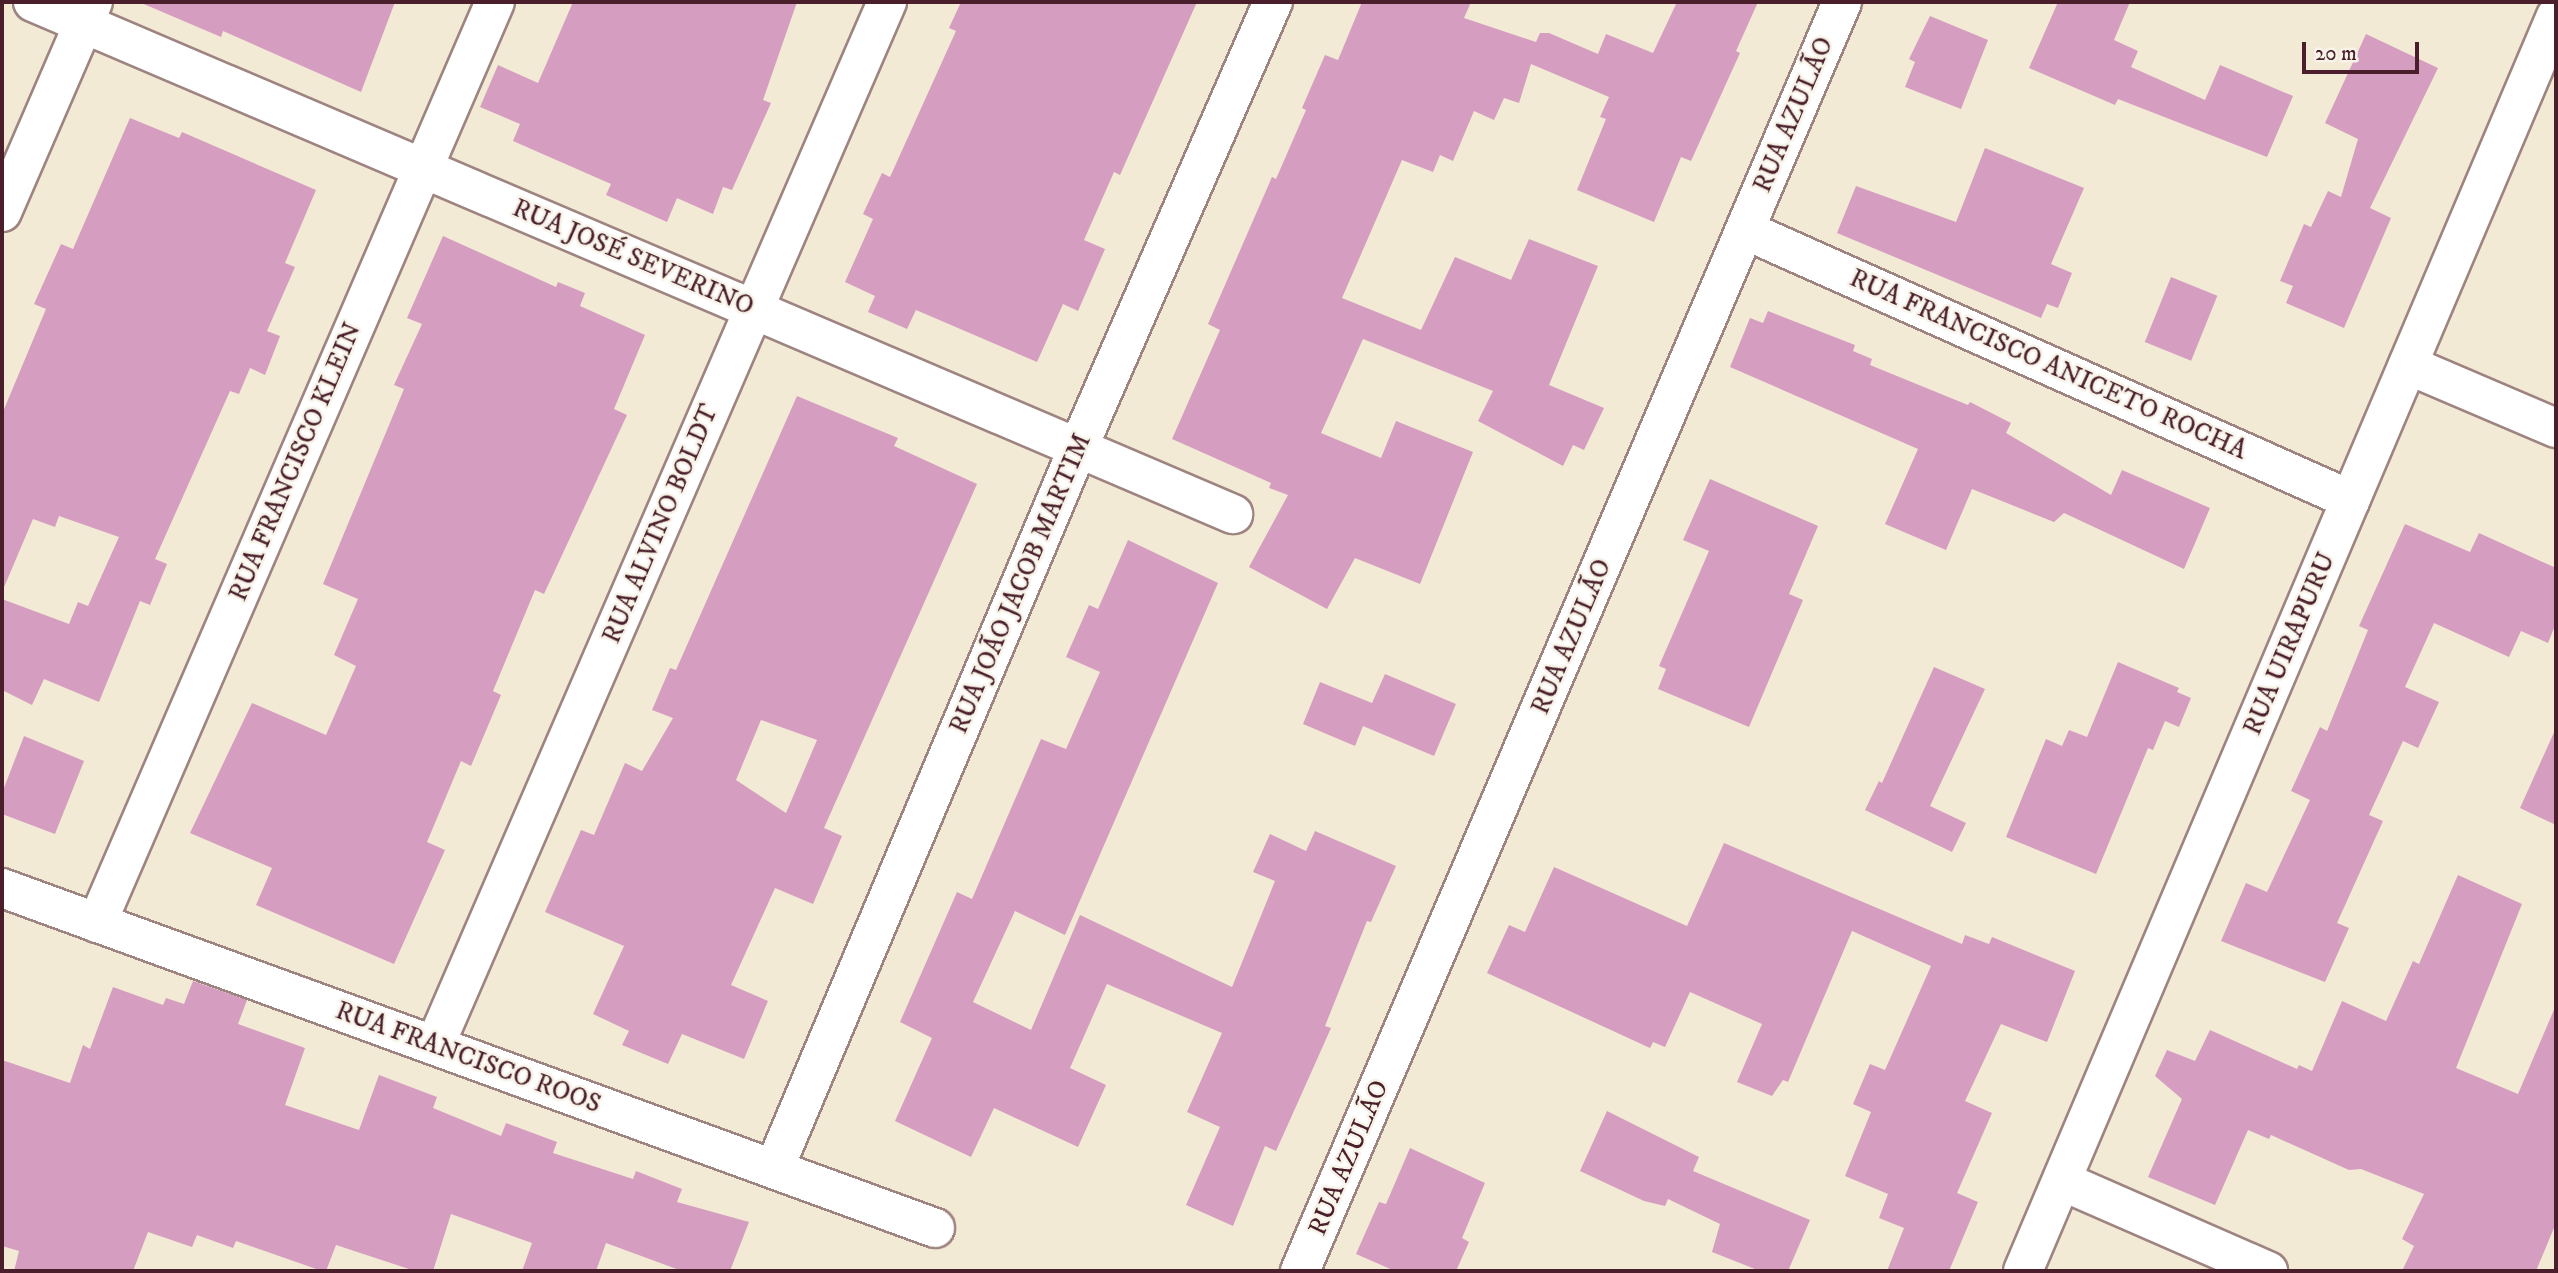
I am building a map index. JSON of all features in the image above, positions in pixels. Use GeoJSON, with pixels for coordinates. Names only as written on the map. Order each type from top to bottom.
{"type":"FeatureCollection","features":[{"type":"Feature","properties":{"kind":"street","name":"RUA JOSÉ SEVERINO"},"geometry":{"type":"LineString","coordinates":[[33,2],[89,13],[423,168],[1233,514]]}},
{"type":"Feature","properties":{"kind":"street","name":"RUA FRANCISCO KLEIN"},"geometry":{"type":"LineString","coordinates":[[97,923],[495,2]]}},
{"type":"Feature","properties":{"kind":"street","name":"RUA ALVINO BOLDT"},"geometry":{"type":"LineString","coordinates":[[435,1045],[887,2]]}},
{"type":"Feature","properties":{"kind":"street","name":"RUA JOÃO JACOB MARTIM"},"geometry":{"type":"LineString","coordinates":[[774,1169],[1078,448],[1273,2]]}},
{"type":"Feature","properties":{"kind":"street","name":"RUA AZULÃO"},"geometry":{"type":"LineString","coordinates":[[1300,1271],[1842,2]]}},
{"type":"Feature","properties":{"kind":"street"},"geometry":{"type":"LineString","coordinates":[[2,212],[89,13]]}},
{"type":"Feature","properties":{"kind":"street","name":"RUA UIRAPURU"},"geometry":{"type":"LineString","coordinates":[[2024,1271],[2556,16]]}},
{"type":"Feature","properties":{"kind":"street","name":"RUA FRANCISCO ANICETO ROCHA"},"geometry":{"type":"LineString","coordinates":[[1745,230],[2351,500]]}},
{"type":"Feature","properties":{"kind":"street"},"geometry":{"type":"LineString","coordinates":[[2408,365],[2556,428]]}},
{"type":"Feature","properties":{"kind":"street","name":"RUA FRANCISCO ROOS"},"geometry":{"type":"LineString","coordinates":[[2,888],[935,1228]]}},
{"type":"Feature","properties":{"kind":"street"},"geometry":{"type":"LineString","coordinates":[[2062,1181],[2268,1271]]}},
{"type":"Feature","properties":{"kind":"building"},"geometry":{"type":"Polygon","coordinates":[[[139,2],[395,2],[361,92],[223,31],[221,37],[139,2]]]}},
{"type":"Feature","properties":{"kind":"building"},"geometry":{"type":"Polygon","coordinates":[[[573,2],[797,2],[763,100],[771,103],[732,190],[723,187],[713,214],[677,198],[667,222],[606,195],[611,184],[513,141],[520,124],[480,107],[498,65],[538,83],[573,2]]]}},
{"type":"Feature","properties":{"kind":"building"},"geometry":{"type":"Polygon","coordinates":[[[961,2],[1197,2],[1120,175],[1114,172],[1084,240],[1105,249],[1078,311],[1063,304],[1037,362],[916,310],[907,329],[868,312],[875,296],[845,282],[873,219],[863,214],[882,173],[890,177],[956,31],[949,28],[961,2]]]}},
{"type":"Feature","properties":{"kind":"building"},"geometry":{"type":"Polygon","coordinates":[[[1362,2],[1471,2],[1464,18],[1536,42],[1540,33],[1549,33],[1598,54],[1606,34],[1653,53],[1677,2],[1758,2],[1736,51],[1740,53],[1691,161],[1681,157],[1654,222],[1577,190],[1606,119],[1600,117],[1609,97],[1531,64],[1519,103],[1504,98],[1494,120],[1474,111],[1453,161],[1440,155],[1433,172],[1402,160],[1342,298],[1421,330],[1455,257],[1511,280],[1529,239],[1598,266],[1549,385],[1604,408],[1584,450],[1573,445],[1563,466],[1478,421],[1493,391],[1363,339],[1321,433],[1381,458],[1396,421],[1473,452],[1420,584],[1355,558],[1327,609],[1249,567],[1288,495],[1269,488],[1271,483],[1172,439],[1220,330],[1208,324],[1272,177],[1276,179],[1306,110],[1302,108],[1325,55],[1338,60],[1362,2]]]}},
{"type":"Feature","properties":{"kind":"building"},"geometry":{"type":"Polygon","coordinates":[[[2058,2],[2130,2],[2114,40],[2138,51],[2131,67],[2205,100],[2220,65],[2293,96],[2267,157],[2118,99],[2115,105],[2029,68],[2058,2]]]}},
{"type":"Feature","properties":{"kind":"building"},"geometry":{"type":"Polygon","coordinates":[[[1930,16],[1988,40],[1961,109],[1905,87],[1915,62],[1909,59],[1930,16]]]}},
{"type":"Feature","properties":{"kind":"building"},"geometry":{"type":"Polygon","coordinates":[[[2366,34],[2438,68],[2370,208],[2391,218],[2344,328],[2286,303],[2293,286],[2280,281],[2304,224],[2311,227],[2328,191],[2341,197],[2358,139],[2325,123],[2366,34]]]}},
{"type":"Feature","properties":{"kind":"building"},"geometry":{"type":"Polygon","coordinates":[[[130,118],[179,138],[182,132],[316,190],[285,263],[295,267],[267,331],[280,336],[265,375],[250,368],[239,394],[230,391],[155,559],[167,564],[150,605],[140,601],[99,702],[44,679],[32,705],[2,690],[2,599],[69,624],[78,602],[88,606],[119,537],[59,516],[55,527],[33,519],[2,592],[2,414],[46,309],[34,304],[61,244],[73,249],[130,118]]]}},
{"type":"Feature","properties":{"kind":"building"},"geometry":{"type":"Polygon","coordinates":[[[1985,148],[2084,188],[2051,264],[2072,273],[2058,308],[2047,304],[2041,318],[1837,233],[1856,186],[1956,222],[1985,148]]]}},
{"type":"Feature","properties":{"kind":"building"},"geometry":{"type":"Polygon","coordinates":[[[443,236],[556,287],[558,282],[585,293],[580,306],[645,335],[614,409],[627,415],[544,594],[535,590],[493,691],[501,695],[471,766],[461,761],[427,842],[445,850],[394,964],[256,905],[272,868],[190,833],[252,703],[326,735],[356,666],[334,655],[358,599],[323,584],[404,389],[394,385],[422,324],[407,318],[443,236]]]}},
{"type":"Feature","properties":{"kind":"building"},"geometry":{"type":"Polygon","coordinates":[[[2171,277],[2217,296],[2191,361],[2145,342],[2171,277]]]}},
{"type":"Feature","properties":{"kind":"building"},"geometry":{"type":"Polygon","coordinates":[[[1768,311],[1855,345],[1853,351],[1872,359],[1870,365],[1968,405],[1970,402],[2011,423],[2006,433],[2111,495],[2122,470],[2210,508],[2184,569],[2064,513],[2054,522],[1972,489],[1946,550],[1885,524],[1918,449],[1730,367],[1750,318],[1763,323],[1768,311]]]}},
{"type":"Feature","properties":{"kind":"building"},"geometry":{"type":"Polygon","coordinates":[[[797,396],[898,438],[894,446],[977,484],[824,828],[842,836],[813,904],[775,888],[731,985],[768,1001],[744,1059],[682,1034],[668,1064],[622,1045],[629,1031],[593,1014],[624,946],[545,912],[581,830],[594,835],[625,763],[642,771],[673,718],[652,710],[670,668],[676,670],[797,396]],[[761,720],[736,780],[786,813],[817,740],[761,720]]]}},
{"type":"Feature","properties":{"kind":"building"},"geometry":{"type":"Polygon","coordinates":[[[1710,479],[1818,526],[1789,594],[1803,600],[1749,727],[1658,689],[1666,669],[1659,666],[1709,551],[1683,540],[1710,479]]]}},
{"type":"Feature","properties":{"kind":"building"},"geometry":{"type":"Polygon","coordinates":[[[2405,524],[2470,552],[2479,533],[2556,568],[2556,623],[2548,643],[2521,631],[2509,657],[2434,623],[2405,687],[2439,702],[2418,748],[2403,741],[2369,815],[2383,821],[2337,923],[2349,928],[2325,982],[2221,941],[2246,883],[2267,892],[2310,800],[2291,791],[2320,727],[2327,731],[2368,630],[2359,626],[2405,524]]]}},
{"type":"Feature","properties":{"kind":"building"},"geometry":{"type":"Polygon","coordinates":[[[1128,540],[1218,583],[1065,935],[1015,911],[973,1002],[1031,1030],[1080,915],[1232,987],[1275,881],[1253,872],[1270,834],[1306,851],[1315,831],[1396,866],[1371,922],[1367,921],[1325,1026],[1331,1028],[1276,1151],[1265,1146],[1233,1226],[1186,1205],[1220,1127],[1187,1112],[1222,1033],[1107,984],[1070,1068],[1106,1085],[1078,1147],[994,1108],[971,1157],[895,1121],[932,1038],[900,1022],[957,892],[972,899],[1041,739],[1066,749],[1100,672],[1066,657],[1089,605],[1098,609],[1128,540]]]}},
{"type":"Feature","properties":{"kind":"building"},"geometry":{"type":"Polygon","coordinates":[[[2118,662],[2179,688],[2177,692],[2191,698],[2179,727],[2165,721],[2153,750],[2148,748],[2096,874],[2006,837],[2046,739],[2062,746],[2069,730],[2087,737],[2118,662]]]}},
{"type":"Feature","properties":{"kind":"building"},"geometry":{"type":"Polygon","coordinates":[[[1934,667],[1985,689],[1930,806],[1966,823],[1952,852],[1865,810],[1879,781],[1882,783],[1934,667]]]}},
{"type":"Feature","properties":{"kind":"building"},"geometry":{"type":"Polygon","coordinates":[[[1385,674],[1456,704],[1434,756],[1363,726],[1355,746],[1303,724],[1320,682],[1372,703],[1385,674]]]}},
{"type":"Feature","properties":{"kind":"building"},"geometry":{"type":"Polygon","coordinates":[[[2556,728],[2556,825],[2520,808],[2556,728]]]}},
{"type":"Feature","properties":{"kind":"building"},"geometry":{"type":"Polygon","coordinates":[[[24,736],[84,761],[55,834],[2,814],[2,793],[24,736]]]}},
{"type":"Feature","properties":{"kind":"building"},"geometry":{"type":"Polygon","coordinates":[[[1724,843],[1962,944],[1965,935],[1989,944],[1992,937],[2075,971],[2047,1042],[2001,1024],[1965,1101],[1992,1113],[1957,1193],[1978,1202],[1949,1271],[1887,1271],[1904,1228],[1879,1218],[1888,1194],[1845,1176],[1871,1112],[1853,1104],[1870,1064],[1885,1070],[1931,966],[1852,931],[1788,1082],[1783,1080],[1772,1096],[1737,1082],[1762,1024],[1690,992],[1665,1047],[1653,1042],[1650,1048],[1487,973],[1509,925],[1525,932],[1554,867],[1687,926],[1724,843]]]}},
{"type":"Feature","properties":{"kind":"building"},"geometry":{"type":"Polygon","coordinates":[[[2458,875],[2522,904],[2456,1068],[2518,1094],[2556,1005],[2556,1223],[2536,1271],[2402,1271],[2414,1246],[2402,1239],[2424,1194],[2361,1169],[2349,1170],[2271,1135],[2269,1139],[2248,1130],[2215,1205],[2148,1177],[2182,1099],[2155,1076],[2167,1050],[2195,1061],[2210,1030],[2297,1069],[2299,1065],[2312,1071],[2342,1001],[2386,1021],[2413,961],[2419,964],[2458,875]]]}},
{"type":"Feature","properties":{"kind":"building"},"geometry":{"type":"Polygon","coordinates":[[[193,981],[247,1000],[238,1024],[305,1048],[285,1105],[359,1130],[379,1075],[437,1097],[433,1108],[501,1136],[506,1123],[557,1142],[553,1153],[633,1179],[636,1171],[682,1189],[677,1202],[749,1222],[730,1271],[682,1271],[606,1243],[596,1271],[522,1271],[532,1243],[451,1214],[433,1271],[415,1271],[336,1245],[326,1271],[322,1271],[236,1241],[233,1248],[197,1235],[192,1247],[148,1232],[133,1271],[14,1271],[19,1251],[2,1246],[2,1060],[70,1083],[83,1045],[90,1049],[113,987],[163,1005],[166,998],[184,1004],[193,981]]]}},
{"type":"Feature","properties":{"kind":"building"},"geometry":{"type":"Polygon","coordinates":[[[1607,1111],[1699,1157],[1693,1171],[1810,1220],[1788,1271],[1760,1271],[1712,1252],[1720,1224],[1668,1199],[1665,1206],[1644,1201],[1580,1171],[1607,1111]]]}},
{"type":"Feature","properties":{"kind":"building"},"geometry":{"type":"Polygon","coordinates":[[[1410,1148],[1485,1183],[1462,1238],[1469,1242],[1456,1271],[1395,1271],[1356,1254],[1379,1202],[1386,1204],[1410,1148]]]}}]}
